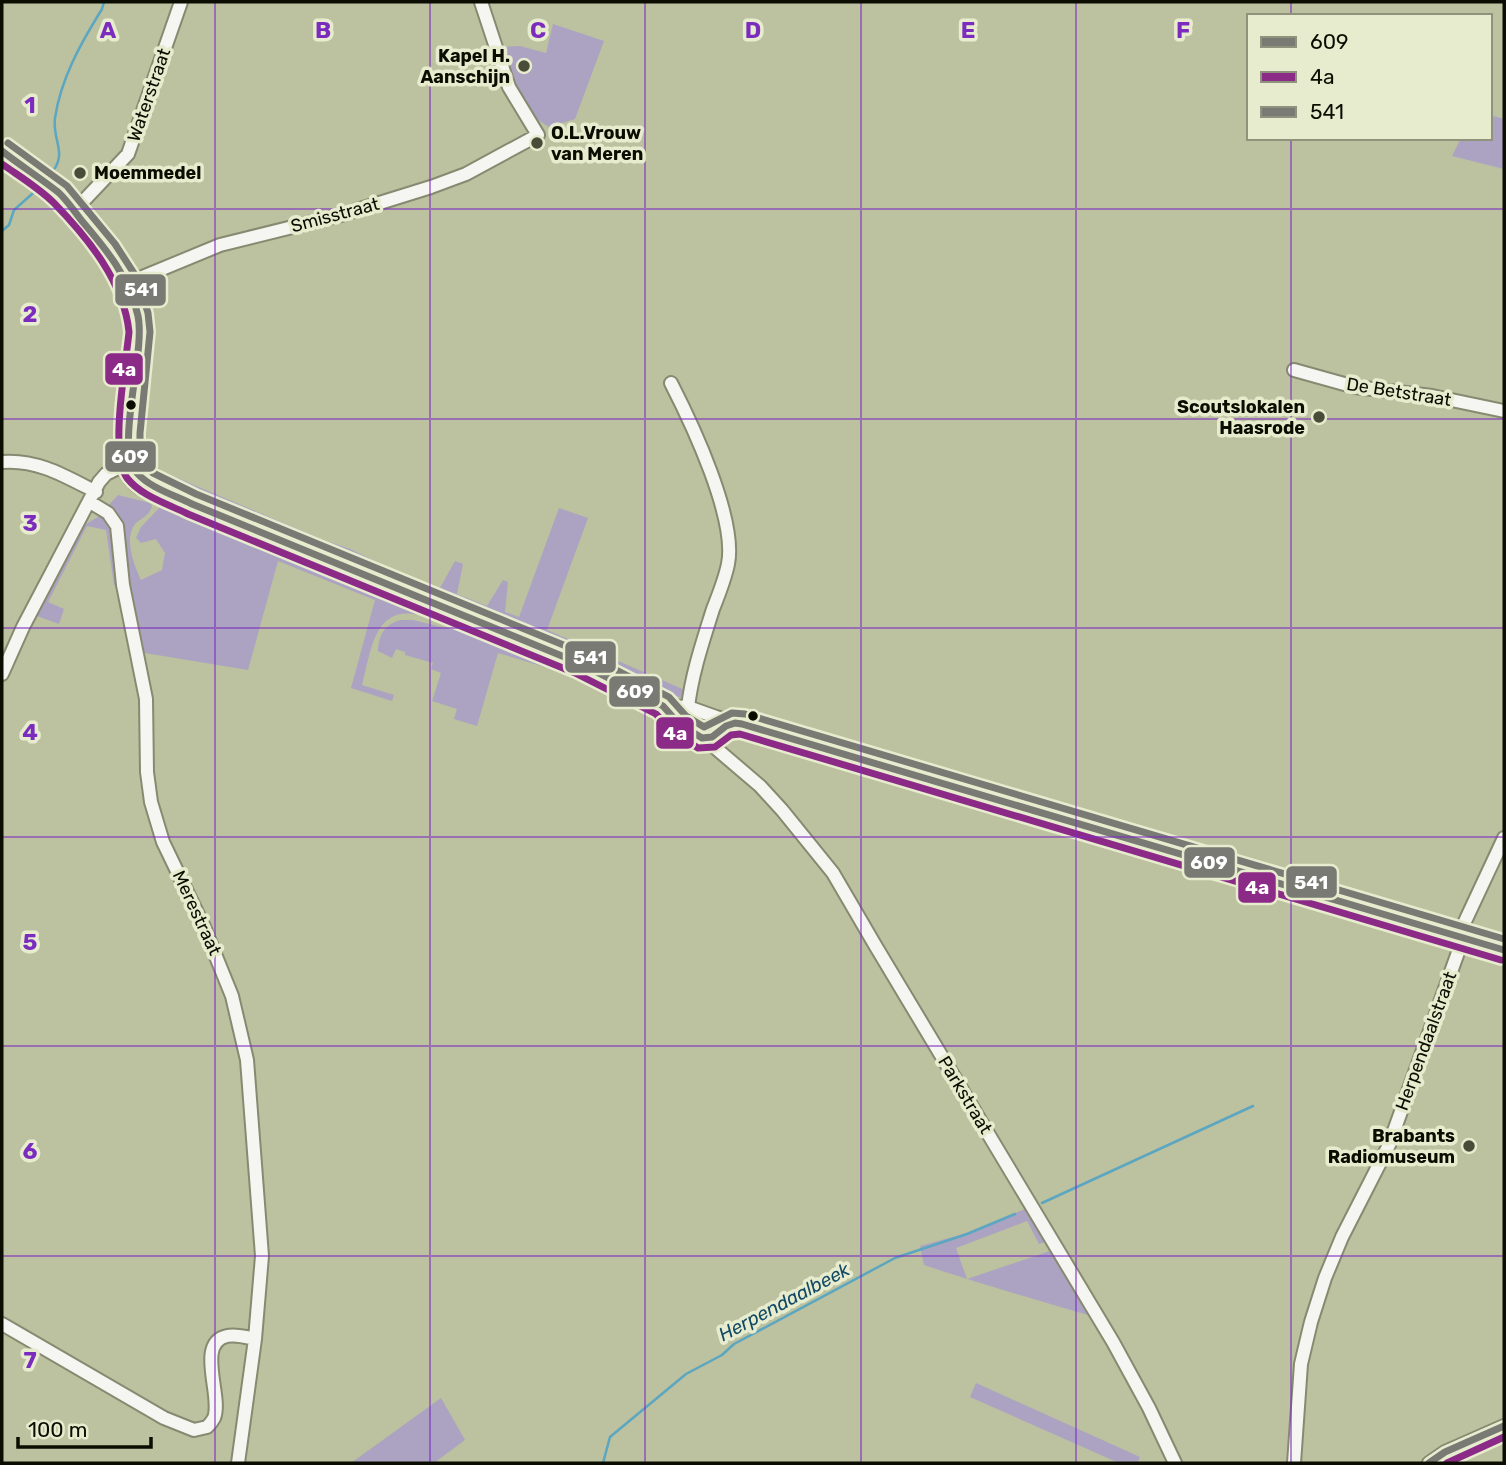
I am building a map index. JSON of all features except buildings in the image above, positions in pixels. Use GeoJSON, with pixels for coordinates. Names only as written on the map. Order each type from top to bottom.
{"type":"FeatureCollection","features":[{"type":"Feature","properties":{"kind":"street","name":"Waterstraat"},"geometry":{"type":"LineString","coordinates":[[75,210],[128,155],[181,2]]}},
{"type":"Feature","properties":{"kind":"street","name":"Smisstraat"},"geometry":{"type":"LineString","coordinates":[[128,283],[220,245],[354,212],[431,187],[466,174],[538,135],[508,85],[481,2]]}},
{"type":"Feature","properties":{"kind":"street"},"geometry":{"type":"LineString","coordinates":[[2,151],[52,186],[75,210],[128,283],[138,314],[140,331],[128,442],[129,469]]}},
{"type":"Feature","properties":{"kind":"street","name":"De Betstraat"},"geometry":{"type":"LineString","coordinates":[[1294,370],[1355,387],[1432,396],[1504,411]]}},
{"type":"Feature","properties":{"kind":"street"},"geometry":{"type":"LineString","coordinates":[[671,383],[700,447],[724,512],[729,547],[727,568],[685,707],[675,712],[674,719]]}},
{"type":"Feature","properties":{"kind":"street","name":"Merestraat"},"geometry":{"type":"LineString","coordinates":[[2,462],[41,465],[93,497],[117,526],[123,585],[146,699],[147,772],[151,802],[163,842],[219,960],[241,1028],[253,1115],[262,1256],[255,1339],[238,1463]]}},
{"type":"Feature","properties":{"kind":"street"},"geometry":{"type":"LineString","coordinates":[[2,674],[23,627],[93,497],[110,481],[129,469]]}},
{"type":"Feature","properties":{"kind":"street"},"geometry":{"type":"LineString","coordinates":[[129,469],[153,486],[192,504],[550,651],[663,706],[685,707],[1504,950]]}},
{"type":"Feature","properties":{"kind":"street","name":"Parkstraat"},"geometry":{"type":"LineString","coordinates":[[663,706],[679,724],[713,735],[720,752],[760,786],[833,873],[1118,1352],[1175,1463]]}},
{"type":"Feature","properties":{"kind":"street"},"geometry":{"type":"LineString","coordinates":[[713,735],[719,723],[716,717]]}},
{"type":"Feature","properties":{"kind":"street"},"geometry":{"type":"LineString","coordinates":[[713,735],[735,723]]}},
{"type":"Feature","properties":{"kind":"street","name":"Herpendaalstraat"},"geometry":{"type":"LineString","coordinates":[[1294,1463],[1301,1364],[1325,1278],[1342,1237],[1389,1145],[1461,944],[1461,930],[1504,838]]}},
{"type":"Feature","properties":{"kind":"street"},"geometry":{"type":"LineString","coordinates":[[1492,863],[1504,856]]}},
{"type":"Feature","properties":{"kind":"street"},"geometry":{"type":"LineString","coordinates":[[2,1324],[164,1418],[194,1430],[207,1427],[214,1419],[216,1405],[211,1362],[216,1342],[223,1337],[233,1336],[255,1339]]}},
{"type":"Feature","properties":{"kind":"street"},"geometry":{"type":"LineString","coordinates":[[1429,1463],[1445,1452],[1504,1426]]}},
{"type":"Feature","properties":{"kind":"shaded area"},"geometry":{"type":"Polygon","coordinates":[[[553,24],[604,41],[575,119],[549,127],[530,115],[512,88],[497,47],[520,46],[546,53],[553,24]]]}},
{"type":"Feature","properties":{"kind":"shaded area"},"geometry":{"type":"Polygon","coordinates":[[[1492,116],[1504,119],[1504,169],[1452,156],[1460,140],[1492,140],[1492,116]]]}},
{"type":"Feature","properties":{"kind":"shaded area"},"geometry":{"type":"Polygon","coordinates":[[[140,394],[148,395],[143,446],[147,460],[154,468],[350,549],[401,574],[440,588],[455,561],[463,564],[457,594],[487,606],[503,580],[508,582],[505,612],[519,617],[559,508],[588,518],[547,630],[687,691],[684,699],[154,478],[136,457],[140,394]]]}},
{"type":"Feature","properties":{"kind":"shaded area"},"geometry":{"type":"Polygon","coordinates":[[[118,495],[150,503],[152,506],[136,523],[130,536],[133,560],[141,580],[162,570],[165,553],[156,539],[141,543],[136,538],[141,527],[163,504],[451,619],[439,620],[404,614],[392,617],[383,624],[377,634],[362,685],[394,695],[392,701],[351,688],[375,600],[278,561],[248,670],[139,652],[118,518],[115,512],[107,507],[118,495]]]}},
{"type":"Feature","properties":{"kind":"shaded area"},"geometry":{"type":"Polygon","coordinates":[[[103,514],[111,521],[120,585],[114,585],[106,530],[87,526],[48,602],[64,609],[59,624],[37,616],[56,574],[84,525],[103,514]]]}},
{"type":"Feature","properties":{"kind":"shaded area"},"geometry":{"type":"Polygon","coordinates":[[[401,620],[413,620],[450,629],[467,626],[563,666],[628,696],[641,705],[638,709],[561,672],[498,653],[477,726],[454,719],[457,709],[432,701],[441,673],[431,669],[433,663],[405,655],[405,652],[396,649],[392,658],[378,651],[384,631],[401,620]]]}},
{"type":"Feature","properties":{"kind":"shaded area"},"geometry":{"type":"Polygon","coordinates":[[[1025,1209],[1045,1242],[1039,1244],[1027,1221],[956,1248],[967,1279],[924,1265],[920,1246],[967,1233],[1025,1209]]]}},
{"type":"Feature","properties":{"kind":"shaded area"},"geometry":{"type":"Polygon","coordinates":[[[1050,1251],[1088,1315],[1026,1297],[967,1279],[1050,1251]]]}},
{"type":"Feature","properties":{"kind":"shaded area"},"geometry":{"type":"Polygon","coordinates":[[[976,1383],[1140,1457],[1137,1463],[1119,1463],[970,1397],[976,1383]]]}},
{"type":"Feature","properties":{"kind":"shaded area"},"geometry":{"type":"Polygon","coordinates":[[[441,1398],[465,1440],[434,1463],[351,1463],[441,1398]]]}},
{"type":"Feature","properties":{"kind":"waterway"},"geometry":{"type":"LineString","coordinates":[[50,175],[56,167],[59,154],[55,118],[62,89],[73,61],[104,2]]}},
{"type":"Feature","properties":{"kind":"waterway"},"geometry":{"type":"LineString","coordinates":[[2,231],[9,225],[14,210],[41,186]]}},
{"type":"Feature","properties":{"kind":"waterway","name":"Herpendaalbeek"},"geometry":{"type":"LineString","coordinates":[[1042,1203],[1253,1106]]}},
{"type":"Feature","properties":{"kind":"waterway","name":"Herpendaalbeek"},"geometry":{"type":"LineString","coordinates":[[603,1463],[610,1437],[686,1374],[722,1355],[734,1344],[895,1258],[967,1234],[1015,1214]]}},
{"type":"Feature","properties":{"kind":"transit line","name":"541"},"geometry":{"type":"LineString","coordinates":[[8,143],[67,186],[115,244],[137,278],[148,313],[150,332],[140,459],[153,473],[196,494],[583,653],[669,697],[686,716],[704,727],[732,713],[745,714],[1504,939]]}},
{"type":"Feature","properties":{"kind":"transit line","name":"609"},"geometry":{"type":"LineString","coordinates":[[2,151],[64,198],[108,253],[129,289],[138,316],[139,332],[129,422],[131,460],[137,473],[155,487],[579,663],[663,706],[679,724],[702,738],[712,737],[726,726],[742,724],[1504,950]]}},
{"type":"Feature","properties":{"kind":"transit line","name":"4a"},"geometry":{"type":"LineString","coordinates":[[2,164],[54,203],[91,246],[112,278],[126,314],[129,332],[119,429],[122,466],[127,478],[155,499],[575,673],[656,714],[673,732],[698,748],[715,747],[731,735],[740,734],[1501,960]]}},
{"type":"Feature","properties":{"kind":"transit line","name":"609"},"geometry":{"type":"LineString","coordinates":[[1429,1463],[1445,1452],[1504,1426]]}},
{"type":"Feature","properties":{"kind":"transit line","name":"4a"},"geometry":{"type":"LineString","coordinates":[[1447,1463],[1504,1437]]}},
{"type":"Feature","properties":{"kind":"place","name":"Kapel H. Aanschijn"},"geometry":{"type":"Point","coordinates":[524,66]}},
{"type":"Feature","properties":{"kind":"place","name":"O.L.Vrouw van Meren"},"geometry":{"type":"Point","coordinates":[537,143]}},
{"type":"Feature","properties":{"kind":"place","name":"Moemmedel"},"geometry":{"type":"Point","coordinates":[80,173]}},
{"type":"Feature","properties":{"kind":"place","name":"Scoutslokalen Haasrode"},"geometry":{"type":"Point","coordinates":[1319,417]}},
{"type":"Feature","properties":{"kind":"place","name":"Brabants Radiomuseum"},"geometry":{"type":"Point","coordinates":[1469,1146]}}]}
